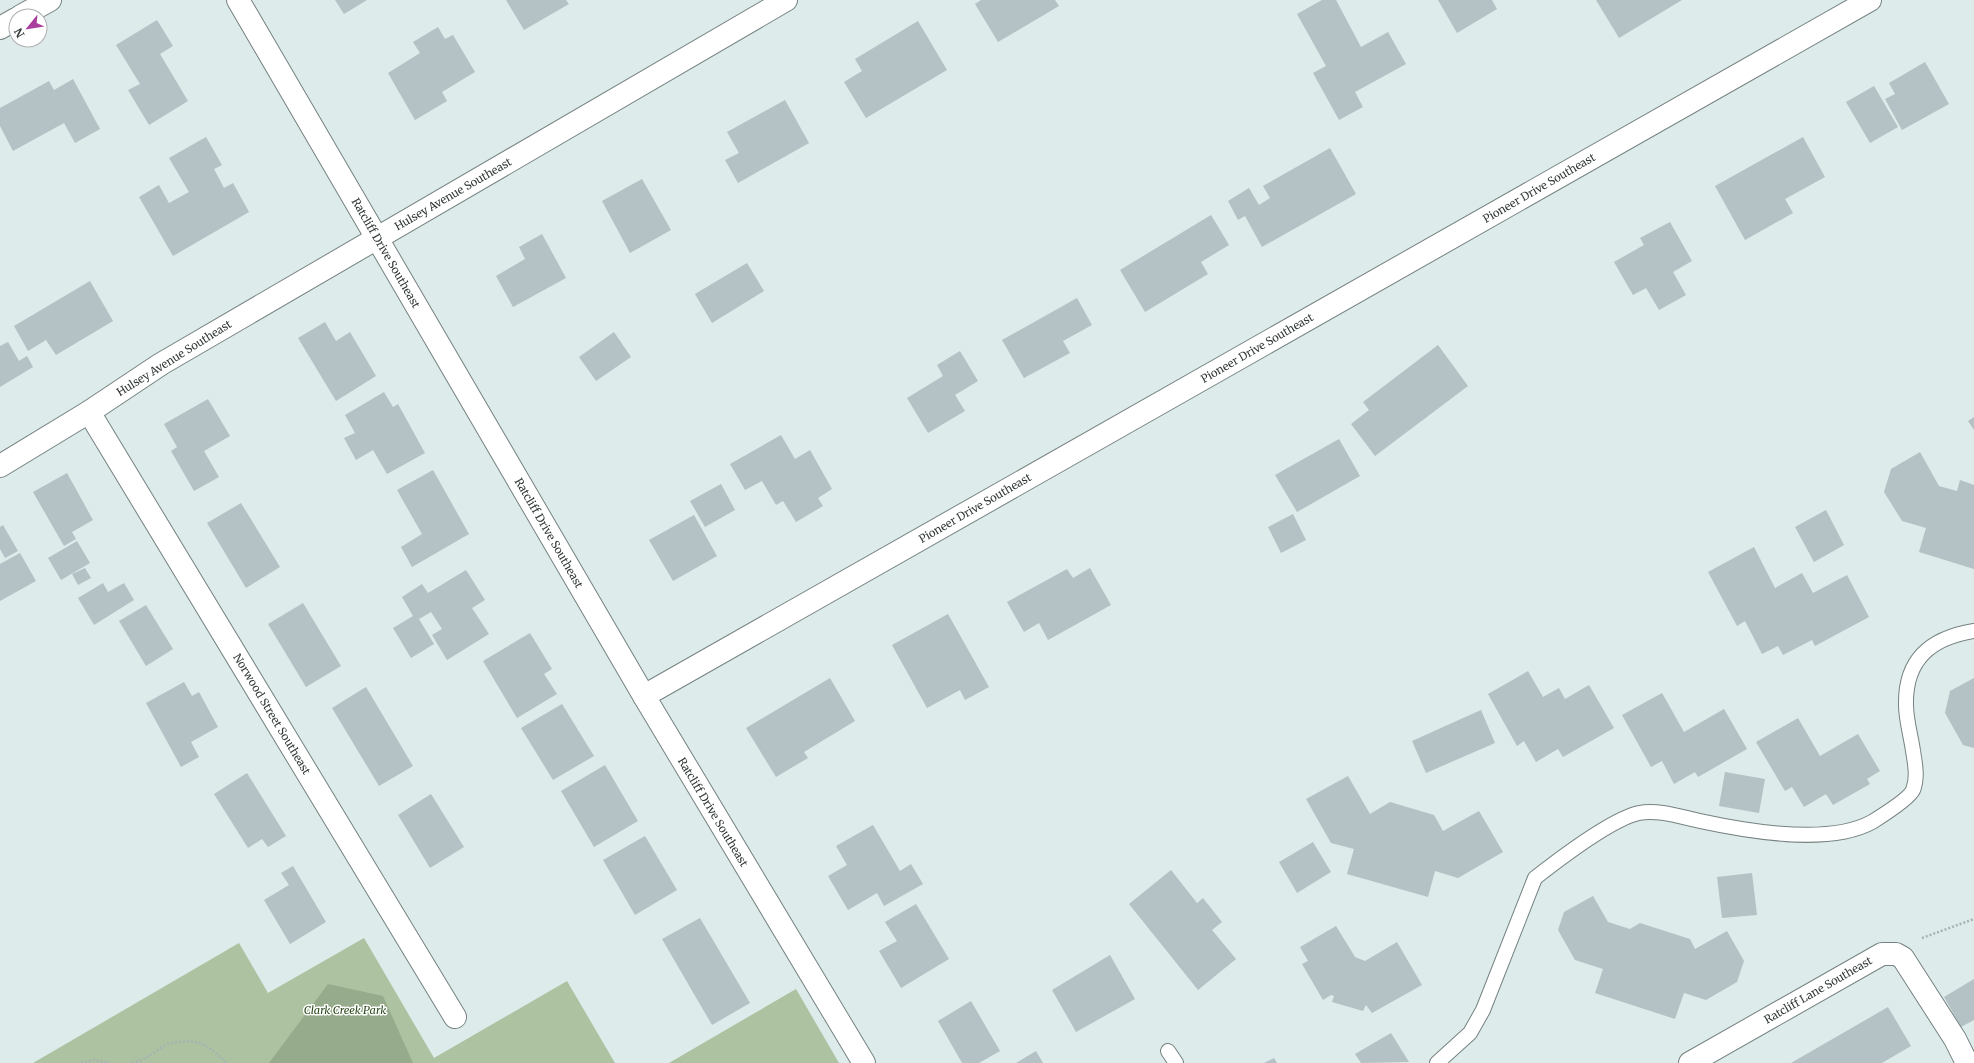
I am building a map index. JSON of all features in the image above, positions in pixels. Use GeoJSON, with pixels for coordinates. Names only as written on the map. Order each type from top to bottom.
{"type":"FeatureCollection","features":[{"type":"Feature","properties":{"kind":"street"},"geometry":{"type":"LineString","coordinates":[[36,8],[50,0]]}},
{"type":"Feature","properties":{"kind":"street","name":"Ratcliff Drive Southeast"},"geometry":{"type":"LineString","coordinates":[[238,0],[644,696],[864,1063]]}},
{"type":"Feature","properties":{"kind":"street","name":"Hulsey Avenue Southeast"},"geometry":{"type":"LineString","coordinates":[[0,466],[89,412],[161,364],[786,0]]}},
{"type":"Feature","properties":{"kind":"street","name":"Pioneer Drive Southeast"},"geometry":{"type":"LineString","coordinates":[[644,696],[1870,0]]}},
{"type":"Feature","properties":{"kind":"street","name":"Norwood Street Southeast"},"geometry":{"type":"LineString","coordinates":[[89,412],[455,1017]]}},
{"type":"Feature","properties":{"kind":"street","name":"Ratcliff Lane Southeast"},"geometry":{"type":"LineString","coordinates":[[1690,1063],[1882,954],[1896,954],[1903,958],[1955,1039],[1967,1063]]}},
{"type":"Feature","properties":{"kind":"lane"},"geometry":{"type":"LineString","coordinates":[[1437,1063],[1470,1033],[1483,1010],[1535,878],[1552,864],[1614,824],[1639,813],[1656,812],[1733,828],[1778,833],[1817,834],[1851,830],[1871,822],[1896,806],[1913,791],[1916,772],[1906,707],[1907,681],[1918,658],[1935,643],[1963,633],[1974,631]]}},
{"type":"Feature","properties":{"kind":"lane"},"geometry":{"type":"LineString","coordinates":[[1168,1051],[1176,1063]]}},
{"type":"Feature","properties":{"kind":"path"},"geometry":{"type":"LineString","coordinates":[[1882,954],[1974,919]]}},
{"type":"Feature","properties":{"kind":"path"},"geometry":{"type":"LineString","coordinates":[[132,1063],[145,1059],[165,1045],[196,1041],[210,1048],[227,1063]]}},
{"type":"Feature","properties":{"kind":"path"},"geometry":{"type":"LineString","coordinates":[[82,1063],[94,1060],[110,1063]]}},
{"type":"Feature","properties":{"kind":"green space","name":"Clark Creek Park"},"geometry":{"type":"Polygon","coordinates":[[[364,938],[434,1058],[567,981],[615,1063],[33,1063],[239,943],[268,993],[364,938]]]}},
{"type":"Feature","properties":{"kind":"green space"},"geometry":{"type":"Polygon","coordinates":[[[328,984],[383,996],[413,1063],[269,1063],[328,984]]]}},
{"type":"Feature","properties":{"kind":"green space"},"geometry":{"type":"Polygon","coordinates":[[[796,989],[839,1063],[669,1063],[796,989]]]}},
{"type":"Feature","properties":{"kind":"building"},"geometry":{"type":"Polygon","coordinates":[[[335,0],[367,0],[344,14],[335,0]]]}},
{"type":"Feature","properties":{"kind":"building"},"geometry":{"type":"Polygon","coordinates":[[[506,0],[566,0],[569,4],[524,30],[506,0]]]}},
{"type":"Feature","properties":{"kind":"building"},"geometry":{"type":"Polygon","coordinates":[[[981,0],[1055,0],[1059,6],[998,42],[975,4],[981,0]]]}},
{"type":"Feature","properties":{"kind":"building"},"geometry":{"type":"Polygon","coordinates":[[[1322,0],[1336,0],[1361,47],[1388,32],[1406,64],[1355,92],[1363,107],[1339,120],[1313,73],[1326,66],[1297,14],[1322,0]]]}},
{"type":"Feature","properties":{"kind":"building"},"geometry":{"type":"Polygon","coordinates":[[[1438,0],[1492,0],[1497,9],[1457,33],[1438,0]]]}},
{"type":"Feature","properties":{"kind":"building"},"geometry":{"type":"Polygon","coordinates":[[[1596,0],[1682,0],[1619,38],[1596,0]]]}},
{"type":"Feature","properties":{"kind":"building"},"geometry":{"type":"Polygon","coordinates":[[[157,20],[173,46],[160,54],[188,101],[149,125],[128,90],[140,84],[116,45],[157,20]]]}},
{"type":"Feature","properties":{"kind":"building"},"geometry":{"type":"Polygon","coordinates":[[[918,21],[947,70],[866,118],[844,82],[862,71],[855,59],[918,21]]]}},
{"type":"Feature","properties":{"kind":"building"},"geometry":{"type":"Polygon","coordinates":[[[438,27],[445,39],[453,35],[475,72],[442,92],[447,101],[415,120],[388,73],[420,53],[413,42],[438,27]]]}},
{"type":"Feature","properties":{"kind":"building"},"geometry":{"type":"Polygon","coordinates":[[[1925,62],[1949,104],[1902,130],[1885,99],[1895,94],[1889,83],[1925,62]]]}},
{"type":"Feature","properties":{"kind":"building"},"geometry":{"type":"Polygon","coordinates":[[[73,79],[100,129],[75,143],[64,123],[13,151],[0,126],[0,108],[49,81],[54,90],[73,79]]]}},
{"type":"Feature","properties":{"kind":"building"},"geometry":{"type":"Polygon","coordinates":[[[1874,86],[1898,127],[1870,143],[1846,102],[1874,86]]]}},
{"type":"Feature","properties":{"kind":"building"},"geometry":{"type":"Polygon","coordinates":[[[785,100],[809,143],[738,183],[725,160],[739,153],[727,132],[785,100]]]}},
{"type":"Feature","properties":{"kind":"building"},"geometry":{"type":"Polygon","coordinates":[[[206,137],[222,165],[214,169],[224,188],[233,183],[249,212],[173,256],[139,197],[159,185],[169,203],[189,192],[169,158],[206,137]]]}},
{"type":"Feature","properties":{"kind":"building"},"geometry":{"type":"Polygon","coordinates":[[[1803,137],[1825,177],[1785,199],[1793,213],[1745,240],[1715,186],[1803,137]]]}},
{"type":"Feature","properties":{"kind":"building"},"geometry":{"type":"Polygon","coordinates":[[[1330,148],[1356,194],[1262,247],[1245,216],[1238,220],[1228,201],[1249,188],[1259,205],[1270,198],[1263,186],[1330,148]]]}},
{"type":"Feature","properties":{"kind":"building"},"geometry":{"type":"Polygon","coordinates":[[[642,179],[671,230],[630,253],[602,201],[642,179]]]}},
{"type":"Feature","properties":{"kind":"building"},"geometry":{"type":"Polygon","coordinates":[[[1211,215],[1229,245],[1201,262],[1208,274],[1145,312],[1120,270],[1211,215]]]}},
{"type":"Feature","properties":{"kind":"building"},"geometry":{"type":"Polygon","coordinates":[[[1670,222],[1692,261],[1673,272],[1686,295],[1659,310],[1646,288],[1633,295],[1614,262],[1644,245],[1640,238],[1670,222]]]}},
{"type":"Feature","properties":{"kind":"building"},"geometry":{"type":"Polygon","coordinates":[[[542,234],[566,278],[513,307],[496,276],[525,259],[519,247],[542,234]]]}},
{"type":"Feature","properties":{"kind":"building"},"geometry":{"type":"Polygon","coordinates":[[[747,263],[764,291],[712,323],[695,294],[747,263]]]}},
{"type":"Feature","properties":{"kind":"building"},"geometry":{"type":"Polygon","coordinates":[[[90,281],[113,321],[56,355],[46,340],[28,351],[14,326],[90,281]]]}},
{"type":"Feature","properties":{"kind":"building"},"geometry":{"type":"Polygon","coordinates":[[[1077,298],[1092,325],[1063,341],[1070,353],[1024,378],[1002,340],[1077,298]]]}},
{"type":"Feature","properties":{"kind":"building"},"geometry":{"type":"Polygon","coordinates":[[[325,322],[336,341],[350,332],[376,376],[336,401],[298,338],[325,322]]]}},
{"type":"Feature","properties":{"kind":"building"},"geometry":{"type":"Polygon","coordinates":[[[614,332],[631,357],[596,381],[579,357],[614,332]]]}},
{"type":"Feature","properties":{"kind":"building"},"geometry":{"type":"Polygon","coordinates":[[[8,342],[19,361],[27,356],[33,367],[0,387],[0,346],[8,342]]]}},
{"type":"Feature","properties":{"kind":"building"},"geometry":{"type":"Polygon","coordinates":[[[1438,345],[1468,386],[1375,456],[1351,424],[1369,410],[1363,402],[1438,345]]]}},
{"type":"Feature","properties":{"kind":"building"},"geometry":{"type":"Polygon","coordinates":[[[960,351],[978,381],[955,395],[965,411],[928,433],[907,398],[943,376],[937,365],[960,351]]]}},
{"type":"Feature","properties":{"kind":"building"},"geometry":{"type":"Polygon","coordinates":[[[384,392],[393,407],[398,404],[425,453],[387,474],[373,450],[356,460],[344,438],[355,433],[345,415],[384,392]]]}},
{"type":"Feature","properties":{"kind":"building"},"geometry":{"type":"Polygon","coordinates":[[[208,399],[230,436],[204,451],[219,477],[194,491],[171,451],[177,447],[164,424],[208,399]]]}},
{"type":"Feature","properties":{"kind":"building"},"geometry":{"type":"Polygon","coordinates":[[[1974,417],[1974,430],[1968,421],[1974,417]]]}},
{"type":"Feature","properties":{"kind":"building"},"geometry":{"type":"Polygon","coordinates":[[[781,435],[795,459],[810,450],[832,489],[818,498],[823,506],[796,522],[783,501],[776,505],[762,481],[745,490],[730,464],[781,435]]]}},
{"type":"Feature","properties":{"kind":"building"},"geometry":{"type":"Polygon","coordinates":[[[1339,439],[1360,476],[1297,512],[1275,475],[1339,439]]]}},
{"type":"Feature","properties":{"kind":"building"},"geometry":{"type":"Polygon","coordinates":[[[1920,452],[1939,486],[1957,491],[1960,480],[1974,485],[1974,569],[1919,552],[1926,528],[1902,521],[1884,492],[1891,469],[1920,452]]]}},
{"type":"Feature","properties":{"kind":"building"},"geometry":{"type":"Polygon","coordinates":[[[433,470],[469,534],[412,567],[401,547],[422,534],[397,490],[433,470]]]}},
{"type":"Feature","properties":{"kind":"building"},"geometry":{"type":"Polygon","coordinates":[[[67,473],[93,520],[72,532],[76,539],[64,546],[33,492],[67,473]]]}},
{"type":"Feature","properties":{"kind":"building"},"geometry":{"type":"Polygon","coordinates":[[[721,484],[735,510],[705,527],[690,501],[721,484]]]}},
{"type":"Feature","properties":{"kind":"building"},"geometry":{"type":"Polygon","coordinates":[[[241,503],[280,567],[246,588],[207,523],[241,503]]]}},
{"type":"Feature","properties":{"kind":"building"},"geometry":{"type":"Polygon","coordinates":[[[1826,510],[1844,545],[1814,562],[1795,527],[1826,510]]]}},
{"type":"Feature","properties":{"kind":"building"},"geometry":{"type":"Polygon","coordinates":[[[1293,514],[1306,540],[1281,553],[1268,527],[1293,514]]]}},
{"type":"Feature","properties":{"kind":"building"},"geometry":{"type":"Polygon","coordinates":[[[694,515],[717,556],[673,581],[649,540],[694,515]]]}},
{"type":"Feature","properties":{"kind":"building"},"geometry":{"type":"Polygon","coordinates":[[[3,525],[18,551],[5,558],[0,549],[0,527],[3,525]]]}},
{"type":"Feature","properties":{"kind":"building"},"geometry":{"type":"Polygon","coordinates":[[[77,541],[90,563],[61,580],[48,558],[77,541]]]}},
{"type":"Feature","properties":{"kind":"building"},"geometry":{"type":"Polygon","coordinates":[[[1754,547],[1775,588],[1802,573],[1813,593],[1847,575],[1869,617],[1815,646],[1812,640],[1783,655],[1778,646],[1762,654],[1745,621],[1737,626],[1708,572],[1754,547]]]}},
{"type":"Feature","properties":{"kind":"building"},"geometry":{"type":"Polygon","coordinates":[[[20,553],[36,581],[0,601],[0,564],[20,553]]]}},
{"type":"Feature","properties":{"kind":"building"},"geometry":{"type":"Polygon","coordinates":[[[85,568],[91,578],[78,585],[72,574],[85,568]]]}},
{"type":"Feature","properties":{"kind":"building"},"geometry":{"type":"Polygon","coordinates":[[[1090,568],[1111,605],[1048,640],[1039,623],[1024,632],[1007,602],[1067,569],[1073,578],[1090,568]]]}},
{"type":"Feature","properties":{"kind":"building"},"geometry":{"type":"Polygon","coordinates":[[[466,570],[485,600],[472,608],[489,634],[447,660],[432,635],[442,629],[431,612],[419,619],[434,644],[411,658],[393,628],[413,616],[402,597],[422,584],[428,593],[466,570]]]}},
{"type":"Feature","properties":{"kind":"building"},"geometry":{"type":"Polygon","coordinates":[[[103,583],[108,592],[124,583],[134,600],[94,625],[78,598],[103,583]]]}},
{"type":"Feature","properties":{"kind":"building"},"geometry":{"type":"Polygon","coordinates":[[[303,603],[341,666],[306,687],[268,624],[303,603]]]}},
{"type":"Feature","properties":{"kind":"building"},"geometry":{"type":"Polygon","coordinates":[[[146,605],[173,649],[146,666],[119,621],[146,605]]]}},
{"type":"Feature","properties":{"kind":"building"},"geometry":{"type":"Polygon","coordinates":[[[948,614],[989,687],[965,700],[960,690],[927,708],[892,645],[948,614]]]}},
{"type":"Feature","properties":{"kind":"building"},"geometry":{"type":"Polygon","coordinates":[[[530,633],[552,669],[544,674],[557,694],[517,718],[483,661],[530,633]]]}},
{"type":"Feature","properties":{"kind":"building"},"geometry":{"type":"Polygon","coordinates":[[[1528,671],[1543,697],[1559,688],[1565,699],[1589,685],[1614,728],[1563,757],[1558,749],[1536,762],[1524,741],[1517,746],[1488,694],[1528,671]]]}},
{"type":"Feature","properties":{"kind":"building"},"geometry":{"type":"Polygon","coordinates":[[[830,678],[855,721],[804,752],[808,758],[776,777],[746,728],[830,678]]]}},
{"type":"Feature","properties":{"kind":"building"},"geometry":{"type":"Polygon","coordinates":[[[1974,678],[1974,748],[1963,745],[1945,713],[1950,691],[1974,678]]]}},
{"type":"Feature","properties":{"kind":"building"},"geometry":{"type":"Polygon","coordinates":[[[184,682],[192,696],[199,692],[218,727],[191,742],[199,757],[181,767],[146,703],[184,682]]]}},
{"type":"Feature","properties":{"kind":"building"},"geometry":{"type":"Polygon","coordinates":[[[366,687],[413,766],[379,786],[332,708],[366,687]]]}},
{"type":"Feature","properties":{"kind":"building"},"geometry":{"type":"Polygon","coordinates":[[[1662,693],[1684,732],[1724,709],[1747,749],[1698,777],[1695,772],[1674,784],[1662,761],[1651,767],[1622,715],[1662,693]]]}},
{"type":"Feature","properties":{"kind":"building"},"geometry":{"type":"Polygon","coordinates":[[[562,704],[594,756],[553,780],[521,728],[562,704]]]}},
{"type":"Feature","properties":{"kind":"building"},"geometry":{"type":"Polygon","coordinates":[[[1481,710],[1495,743],[1426,773],[1412,741],[1481,710]]]}},
{"type":"Feature","properties":{"kind":"building"},"geometry":{"type":"Polygon","coordinates":[[[1798,718],[1820,756],[1858,734],[1880,771],[1867,779],[1870,784],[1833,805],[1826,794],[1804,807],[1792,787],[1785,791],[1756,742],[1798,718]]]}},
{"type":"Feature","properties":{"kind":"building"},"geometry":{"type":"Polygon","coordinates":[[[605,765],[638,821],[594,847],[561,791],[605,765]]]}},
{"type":"Feature","properties":{"kind":"building"},"geometry":{"type":"Polygon","coordinates":[[[1725,772],[1765,779],[1759,813],[1719,806],[1725,772]]]}},
{"type":"Feature","properties":{"kind":"building"},"geometry":{"type":"Polygon","coordinates":[[[247,773],[286,836],[268,847],[262,839],[248,848],[214,794],[247,773]]]}},
{"type":"Feature","properties":{"kind":"building"},"geometry":{"type":"Polygon","coordinates":[[[1348,776],[1370,814],[1390,802],[1434,815],[1443,831],[1479,811],[1503,852],[1458,878],[1435,871],[1428,897],[1347,874],[1354,849],[1331,843],[1306,799],[1348,776]]]}},
{"type":"Feature","properties":{"kind":"building"},"geometry":{"type":"Polygon","coordinates":[[[431,794],[464,847],[430,868],[398,815],[431,794]]]}},
{"type":"Feature","properties":{"kind":"building"},"geometry":{"type":"Polygon","coordinates":[[[873,825],[900,871],[911,864],[923,884],[884,906],[877,893],[848,910],[828,876],[847,865],[836,846],[873,825]]]}},
{"type":"Feature","properties":{"kind":"building"},"geometry":{"type":"Polygon","coordinates":[[[645,836],[677,890],[635,915],[603,860],[645,836]]]}},
{"type":"Feature","properties":{"kind":"building"},"geometry":{"type":"Polygon","coordinates":[[[1313,842],[1331,872],[1297,893],[1279,862],[1313,842]]]}},
{"type":"Feature","properties":{"kind":"building"},"geometry":{"type":"Polygon","coordinates":[[[293,866],[326,922],[290,944],[264,900],[289,885],[281,873],[293,866]]]}},
{"type":"Feature","properties":{"kind":"building"},"geometry":{"type":"Polygon","coordinates":[[[1171,870],[1197,903],[1203,898],[1222,922],[1212,930],[1236,959],[1198,990],[1129,904],[1171,870]]]}},
{"type":"Feature","properties":{"kind":"building"},"geometry":{"type":"Polygon","coordinates":[[[1752,873],[1757,915],[1722,918],[1717,877],[1752,873]]]}},
{"type":"Feature","properties":{"kind":"building"},"geometry":{"type":"Polygon","coordinates":[[[1593,896],[1608,922],[1630,929],[1640,923],[1690,939],[1695,949],[1727,931],[1744,961],[1737,982],[1706,1000],[1684,993],[1675,1019],[1595,993],[1603,969],[1575,960],[1558,930],[1564,912],[1593,896]]]}},
{"type":"Feature","properties":{"kind":"building"},"geometry":{"type":"Polygon","coordinates":[[[916,904],[949,959],[901,988],[879,951],[897,941],[885,922],[916,904]]]}},
{"type":"Feature","properties":{"kind":"building"},"geometry":{"type":"Polygon","coordinates":[[[700,918],[750,1003],[712,1025],[662,939],[700,918]]]}},
{"type":"Feature","properties":{"kind":"building"},"geometry":{"type":"Polygon","coordinates":[[[1336,926],[1355,957],[1365,961],[1397,942],[1422,985],[1372,1013],[1366,1005],[1363,1011],[1332,1002],[1334,996],[1331,995],[1323,1000],[1302,964],[1308,961],[1300,947],[1336,926]]]}},
{"type":"Feature","properties":{"kind":"building"},"geometry":{"type":"Polygon","coordinates":[[[1110,955],[1135,999],[1076,1032],[1052,990],[1110,955]]]}},
{"type":"Feature","properties":{"kind":"building"},"geometry":{"type":"Polygon","coordinates":[[[1974,979],[1974,1020],[1961,1027],[1944,997],[1974,979]]]}},
{"type":"Feature","properties":{"kind":"building"},"geometry":{"type":"Polygon","coordinates":[[[971,1001],[1000,1051],[979,1063],[962,1063],[938,1021],[971,1001]]]}},
{"type":"Feature","properties":{"kind":"building"},"geometry":{"type":"Polygon","coordinates":[[[1888,1007],[1911,1046],[1882,1063],[1791,1063],[1888,1007]]]}},
{"type":"Feature","properties":{"kind":"building"},"geometry":{"type":"Polygon","coordinates":[[[1391,1033],[1409,1062],[1361,1063],[1355,1054],[1391,1033]]]}},
{"type":"Feature","properties":{"kind":"building"},"geometry":{"type":"Polygon","coordinates":[[[1036,1051],[1043,1063],[1016,1063],[1036,1051]]]}},
{"type":"Feature","properties":{"kind":"building"},"geometry":{"type":"Polygon","coordinates":[[[1274,1058],[1277,1063],[1264,1063],[1274,1058]]]}}]}
